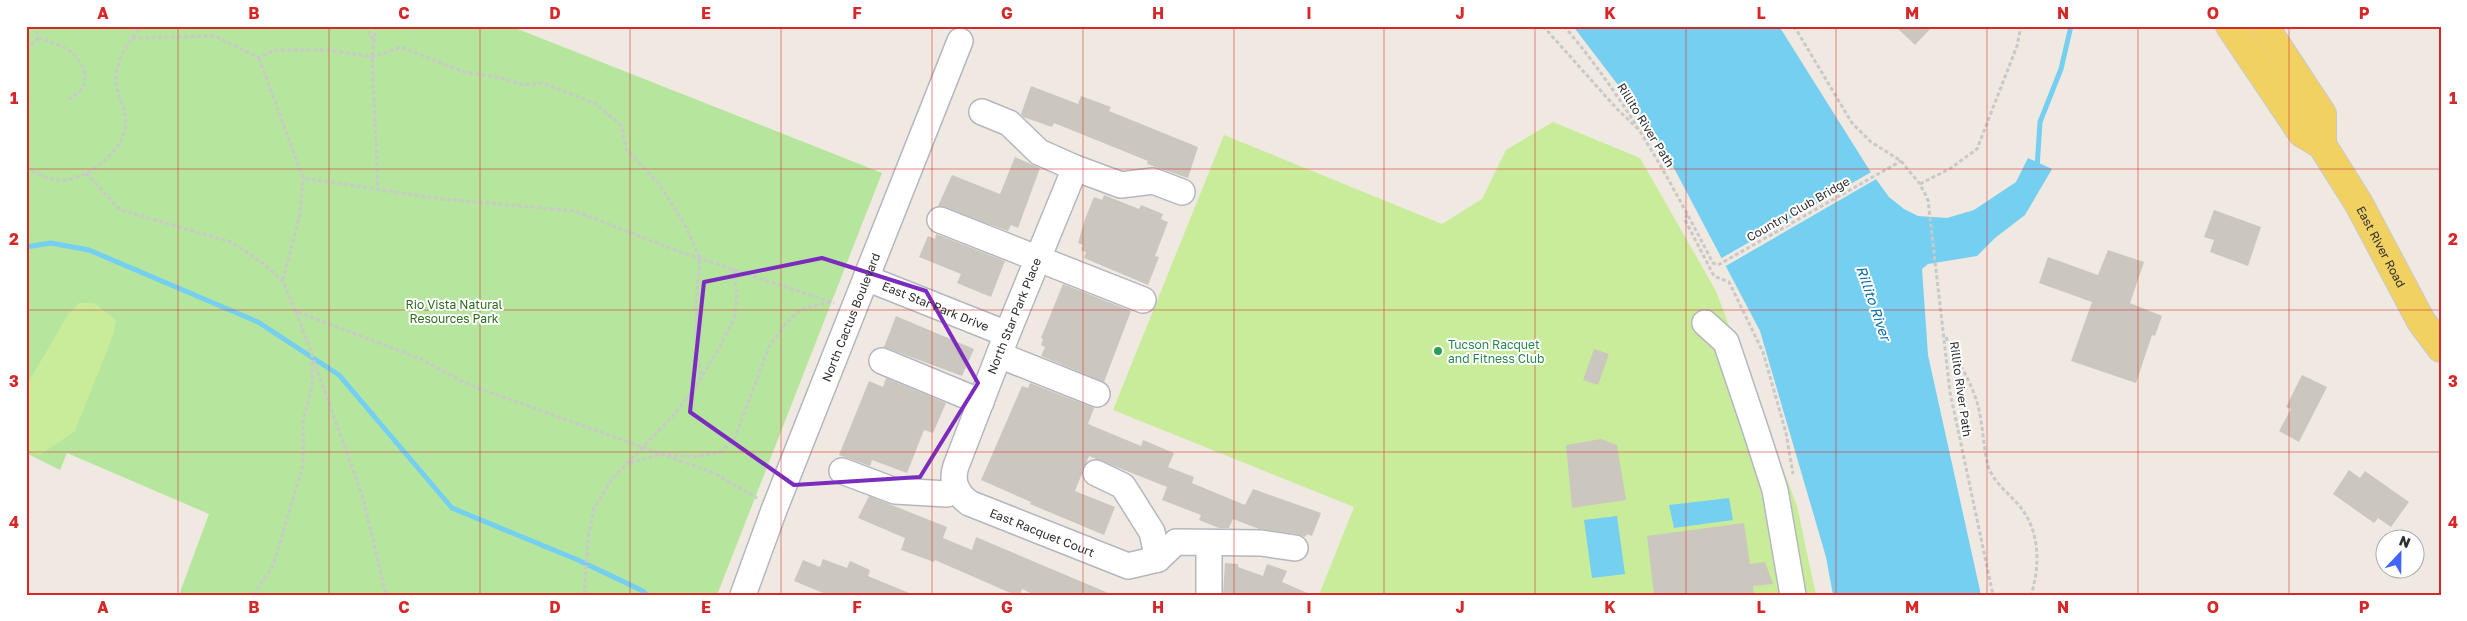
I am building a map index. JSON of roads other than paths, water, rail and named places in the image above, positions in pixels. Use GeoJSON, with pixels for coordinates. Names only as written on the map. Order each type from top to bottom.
{"type":"FeatureCollection","features":[{"type":"Feature","properties":{"kind":"main road","name":"East River Road"},"geometry":{"type":"LineString","coordinates":[[2230,26],[2302,133],[2322,145],[2359,204],[2421,321],[2441,348]]}},
{"type":"Feature","properties":{"kind":"main road"},"geometry":{"type":"LineString","coordinates":[[2264,26],[2322,114],[2322,145]]}},
{"type":"Feature","properties":{"kind":"street","name":"North Cactus Boulevard"},"geometry":{"type":"LineString","coordinates":[[743,595],[774,510],[842,307],[866,278],[960,42]]}},
{"type":"Feature","properties":{"kind":"street"},"geometry":{"type":"LineString","coordinates":[[982,112],[1009,122],[1039,152],[1076,168],[1121,185],[1153,181],[1182,192]]}},
{"type":"Feature","properties":{"kind":"street","name":"North Star Park Place"},"geometry":{"type":"LineString","coordinates":[[954,483],[1002,345],[1076,168]]}},
{"type":"Feature","properties":{"kind":"street"},"geometry":{"type":"LineString","coordinates":[[940,220],[1143,300]]}},
{"type":"Feature","properties":{"kind":"street","name":"East Star Park Drive"},"geometry":{"type":"LineString","coordinates":[[866,278],[1097,394]]}},
{"type":"Feature","properties":{"kind":"street"},"geometry":{"type":"LineString","coordinates":[[1705,324],[1726,342],[1759,439],[1775,490],[1793,595]]}},
{"type":"Feature","properties":{"kind":"street"},"geometry":{"type":"LineString","coordinates":[[882,361],[981,402]]}},
{"type":"Feature","properties":{"kind":"street"},"geometry":{"type":"LineString","coordinates":[[842,471],[895,491],[954,483]]}},
{"type":"Feature","properties":{"kind":"street"},"geometry":{"type":"LineString","coordinates":[[1096,474],[1123,486],[1152,532],[1158,558],[1176,542],[1260,543],[1294,548]]}},
{"type":"Feature","properties":{"kind":"street","name":"East Racquet Court"},"geometry":{"type":"LineString","coordinates":[[954,483],[961,497],[969,504],[1128,566],[1158,558]]}},
{"type":"Feature","properties":{"kind":"street"},"geometry":{"type":"LineString","coordinates":[[1209,595],[1210,557]]}},
{"type":"Feature","properties":{"kind":"water","name":"Rillito River"},"geometry":{"type":"Polygon","coordinates":[[[1573,26],[1779,26],[1870,171],[1889,197],[1904,209],[1918,216],[1947,218],[1974,210],[2016,182],[2028,158],[2052,169],[2025,215],[1995,238],[1977,256],[1928,264],[1922,269],[1928,355],[1981,595],[1833,595],[1826,557],[1760,331],[1675,170],[1628,98],[1573,26]]]}},
{"type":"Feature","properties":{"kind":"water"},"geometry":{"type":"Polygon","coordinates":[[[1729,498],[1733,520],[1674,528],[1669,505],[1729,498]]]}},
{"type":"Feature","properties":{"kind":"water"},"geometry":{"type":"Polygon","coordinates":[[[1617,516],[1625,574],[1592,578],[1584,520],[1617,516]]]}},
{"type":"Feature","properties":{"kind":"waterway"},"geometry":{"type":"LineString","coordinates":[[2037,168],[2040,122],[2061,69],[2071,26]]}},
{"type":"Feature","properties":{"kind":"waterway"},"geometry":{"type":"LineString","coordinates":[[26,247],[51,243],[89,250],[258,322],[339,375],[452,508],[578,560],[643,591],[647,595]]}},
{"type":"Feature","properties":{"kind":"place","name":"Tucson Racquet and Fitness Club"},"geometry":{"type":"Point","coordinates":[1438,351]}},
{"type":"Feature","properties":{"kind":"park label","name":"Rio Vista Natural Resources Park"},"geometry":{"type":"Point","coordinates":[454,311]}}]}
